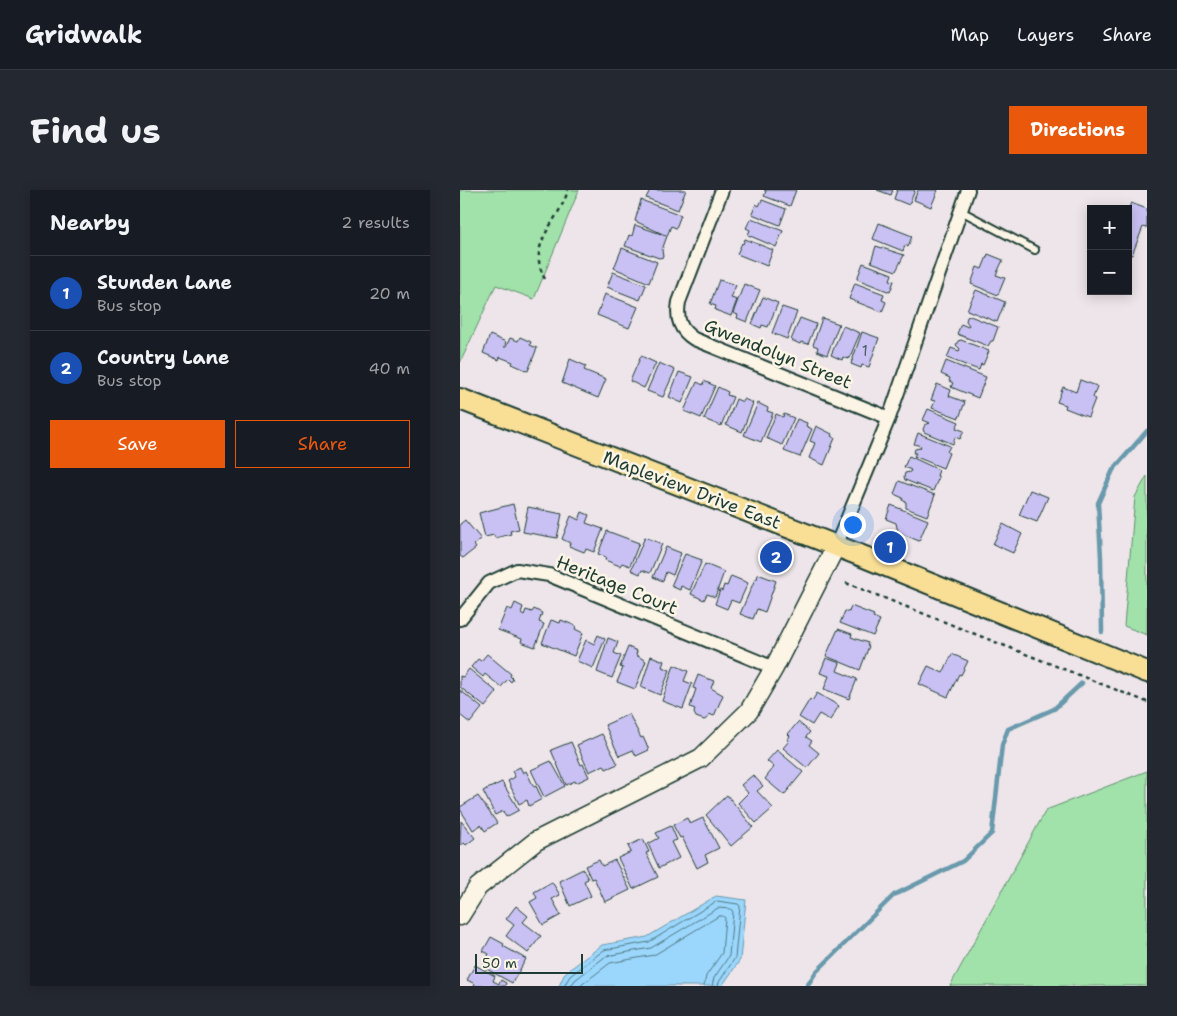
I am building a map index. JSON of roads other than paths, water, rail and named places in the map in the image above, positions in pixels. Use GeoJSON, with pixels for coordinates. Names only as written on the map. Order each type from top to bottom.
{"type":"FeatureCollection","features":[{"type":"Feature","properties":{"kind":"main road","name":"Mapleview Drive East"},"geometry":{"type":"LineString","coordinates":[[460,399],[836,546],[1147,672]]}},
{"type":"Feature","properties":{"kind":"street","name":"Gwendolyn Street"},"geometry":{"type":"LineString","coordinates":[[722,190],[679,302],[677,313],[680,326],[694,339],[889,418]]}},
{"type":"Feature","properties":{"kind":"street"},"geometry":{"type":"LineString","coordinates":[[460,916],[478,887],[536,841],[701,758],[749,711],[774,668],[836,546],[889,418],[968,190]]}},
{"type":"Feature","properties":{"kind":"street","name":"Heritage Court"},"geometry":{"type":"LineString","coordinates":[[460,619],[489,583],[517,570],[549,575],[774,668]]}},
{"type":"Feature","properties":{"kind":"lane"},"geometry":{"type":"LineString","coordinates":[[961,211],[1035,250]]}},
{"type":"Feature","properties":{"kind":"water"},"geometry":{"type":"Polygon","coordinates":[[[716,896],[746,900],[740,960],[722,986],[559,986],[565,973],[602,945],[647,937],[716,896]]]}},
{"type":"Feature","properties":{"kind":"waterway"},"geometry":{"type":"LineString","coordinates":[[1102,632],[1098,503],[1113,470],[1147,431]]}},
{"type":"Feature","properties":{"kind":"waterway"},"geometry":{"type":"LineString","coordinates":[[807,986],[816,972],[894,895],[963,861],[992,833],[1002,745],[1008,729],[1054,709],[1082,683]]}},
{"type":"Feature","properties":{"kind":"place","name":"Stunden Lane"},"geometry":{"type":"Point","coordinates":[890,547]}},
{"type":"Feature","properties":{"kind":"place","name":"Country Lane"},"geometry":{"type":"Point","coordinates":[776,557]}}]}
